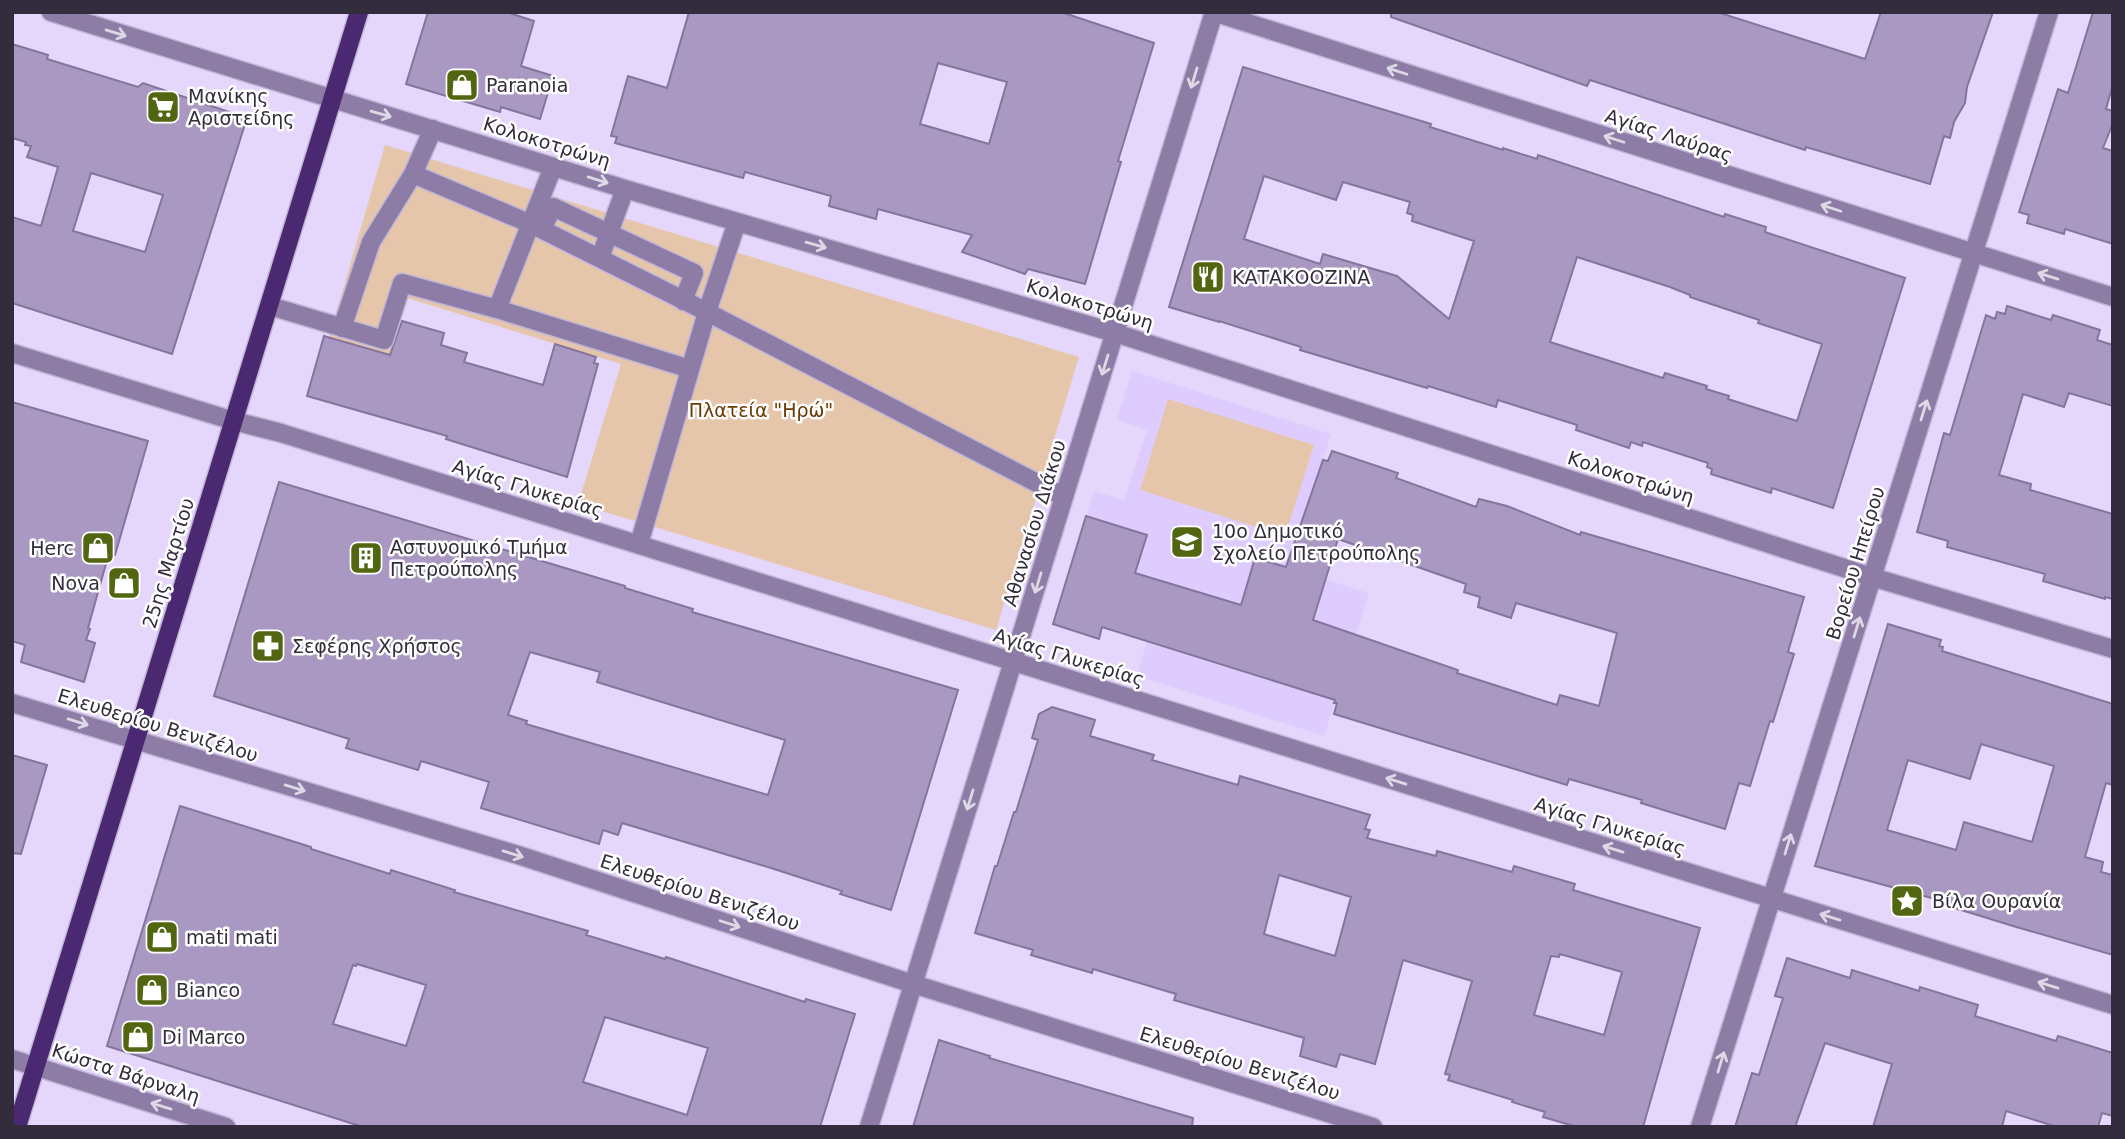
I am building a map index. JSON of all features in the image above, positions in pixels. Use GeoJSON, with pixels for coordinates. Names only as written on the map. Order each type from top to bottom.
{"type":"FeatureCollection","features":[{"type":"Feature","properties":{"kind":"main road","name":"25ης Μαρτίου"},"geometry":{"type":"LineString","coordinates":[[17,1127],[359,12]]}},
{"type":"Feature","properties":{"kind":"street","name":"Κολοκοτρώνη"},"geometry":{"type":"LineString","coordinates":[[51,12],[554,167],[1115,332],[1872,577],[2113,649]]}},
{"type":"Feature","properties":{"kind":"street","name":"Αγίας Λαύρας"},"geometry":{"type":"LineString","coordinates":[[1214,12],[2113,297]]}},
{"type":"Feature","properties":{"kind":"street","name":"Αθανασίου Διάκου"},"geometry":{"type":"LineString","coordinates":[[870,1127],[1214,12]]}},
{"type":"Feature","properties":{"kind":"street","name":"Βορείου Ηπείρου"},"geometry":{"type":"LineString","coordinates":[[1700,1127],[2049,12]]}},
{"type":"Feature","properties":{"kind":"street"},"geometry":{"type":"LineString","coordinates":[[342,328],[371,242],[413,174],[433,129]]}},
{"type":"Feature","properties":{"kind":"street"},"geometry":{"type":"LineString","coordinates":[[497,309],[536,227],[554,167]]}},
{"type":"Feature","properties":{"kind":"street"},"geometry":{"type":"LineString","coordinates":[[413,174],[600,258],[1064,497]]}},
{"type":"Feature","properties":{"kind":"street"},"geometry":{"type":"LineString","coordinates":[[600,258],[625,188]]}},
{"type":"Feature","properties":{"kind":"street"},"geometry":{"type":"LineString","coordinates":[[536,227],[552,207],[694,273],[683,301]]}},
{"type":"Feature","properties":{"kind":"street"},"geometry":{"type":"LineString","coordinates":[[639,544],[707,312],[737,222]]}},
{"type":"Feature","properties":{"kind":"street"},"geometry":{"type":"LineString","coordinates":[[270,306],[384,340],[402,283],[497,309],[690,369]]}},
{"type":"Feature","properties":{"kind":"street","name":"Αγίας Γλυκερίας"},"geometry":{"type":"LineString","coordinates":[[12,353],[639,544],[2113,1005]]}},
{"type":"Feature","properties":{"kind":"street","name":"Ελευθερίου Βενιζέλου"},"geometry":{"type":"LineString","coordinates":[[12,703],[519,855],[914,984],[1373,1127]]}},
{"type":"Feature","properties":{"kind":"street","name":"Κώστα Βάρναλη"},"geometry":{"type":"LineString","coordinates":[[12,1059],[226,1127]]}},
{"type":"Feature","properties":{"kind":"shaded area","name":"10ο Δημοτικό Σχολείο Πετρούπολης"},"geometry":{"type":"Polygon","coordinates":[[[1132,371],[1331,434],[1289,568],[1369,593],[1324,736],[1137,676],[1147,641],[1102,627],[1099,639],[1053,624],[1094,491],[1124,500],[1147,430],[1117,420],[1132,371]]]}},
{"type":"Feature","properties":{"kind":"green space","name":"Πλατεία \"Ηρώ\""},"geometry":{"type":"Polygon","coordinates":[[[385,145],[1079,357],[996,630],[578,504],[621,364],[407,298],[390,355],[329,337],[385,145]]]}},
{"type":"Feature","properties":{"kind":"green space"},"geometry":{"type":"Polygon","coordinates":[[[1168,399],[1314,445],[1285,536],[1140,490],[1168,399]]]}},
{"type":"Feature","properties":{"kind":"building"},"geometry":{"type":"Polygon","coordinates":[[[428,12],[506,12],[534,21],[521,66],[553,76],[540,119],[501,107],[500,112],[406,84],[428,12]]]}},
{"type":"Feature","properties":{"kind":"building"},"geometry":{"type":"Polygon","coordinates":[[[689,12],[1061,12],[1154,43],[1118,161],[1121,162],[1085,284],[1028,269],[1025,274],[962,252],[972,235],[878,209],[876,219],[829,206],[831,196],[745,172],[743,178],[615,143],[617,137],[611,136],[628,76],[667,88],[689,12]],[[938,63],[920,124],[989,144],[1007,82],[938,63]]]}},
{"type":"Feature","properties":{"kind":"building"},"geometry":{"type":"Polygon","coordinates":[[[1391,12],[1717,12],[1865,59],[1881,12],[1993,12],[1967,87],[1965,103],[1954,122],[1950,138],[1944,136],[1930,184],[1806,147],[1805,150],[1590,80],[1587,86],[1391,17],[1391,12]]]}},
{"type":"Feature","properties":{"kind":"building"},"geometry":{"type":"Polygon","coordinates":[[[2093,12],[2113,12],[2113,84],[2106,109],[2113,111],[2113,123],[2103,148],[2113,151],[2113,244],[2065,229],[2064,234],[2027,223],[2029,215],[2019,212],[2058,89],[2068,93],[2093,12]]]}},
{"type":"Feature","properties":{"kind":"building"},"geometry":{"type":"Polygon","coordinates":[[[12,44],[48,55],[47,59],[138,87],[143,83],[247,118],[172,354],[12,303],[12,217],[41,226],[58,167],[27,157],[31,146],[12,138],[12,44]],[[91,173],[73,231],[145,252],[163,195],[91,173]]]}},
{"type":"Feature","properties":{"kind":"building"},"geometry":{"type":"Polygon","coordinates":[[[1243,67],[1431,124],[1430,127],[1503,150],[1537,159],[1538,155],[1724,217],[1725,214],[1766,227],[1765,232],[1905,278],[1833,508],[1772,488],[1771,493],[1711,474],[1712,469],[1707,467],[1708,463],[1643,442],[1642,446],[1631,442],[1629,448],[1576,430],[1577,425],[1498,400],[1496,407],[1428,386],[1427,388],[1169,307],[1243,67]],[[1264,176],[1244,239],[1320,264],[1323,254],[1397,276],[1449,319],[1474,241],[1412,221],[1413,215],[1407,213],[1410,202],[1343,182],[1336,200],[1264,176]],[[1577,257],[1550,342],[1663,378],[1665,373],[1707,386],[1706,389],[1729,396],[1728,399],[1797,421],[1822,344],[1758,323],[1759,320],[1690,297],[1670,287],[1577,257]]]}},
{"type":"Feature","properties":{"kind":"building"},"geometry":{"type":"Polygon","coordinates":[[[2007,306],[2051,320],[2053,315],[2100,330],[2097,340],[2113,345],[2113,406],[2069,393],[2064,407],[2023,394],[1999,475],[2031,484],[2030,490],[2113,514],[2113,599],[2043,581],[2045,574],[1947,547],[1948,541],[1917,532],[1944,433],[1950,435],[1986,315],[1995,319],[1997,312],[2005,314],[2007,306]]]}},
{"type":"Feature","properties":{"kind":"building"},"geometry":{"type":"Polygon","coordinates":[[[402,321],[444,333],[441,345],[467,353],[464,362],[543,385],[555,344],[596,357],[594,363],[598,364],[567,477],[446,439],[447,436],[307,396],[324,336],[390,355],[402,321]]]}},
{"type":"Feature","properties":{"kind":"building"},"geometry":{"type":"Polygon","coordinates":[[[12,402],[148,441],[115,555],[109,553],[88,628],[90,629],[86,640],[95,643],[84,682],[21,662],[25,645],[12,641],[12,402]]]}},
{"type":"Feature","properties":{"kind":"building"},"geometry":{"type":"Polygon","coordinates":[[[1332,451],[1398,473],[1396,478],[1476,507],[1479,499],[1507,506],[1580,535],[1581,532],[1804,597],[1788,652],[1794,654],[1773,722],[1770,721],[1750,786],[1739,783],[1725,829],[1641,803],[1642,800],[1569,779],[1567,785],[1334,714],[1337,703],[1334,703],[1335,700],[1102,627],[1099,639],[1053,624],[1086,516],[1147,535],[1135,573],[1241,605],[1255,558],[1286,567],[1323,460],[1328,461],[1332,451]],[[1338,539],[1313,620],[1458,670],[1457,673],[1557,705],[1560,695],[1599,706],[1617,633],[1516,603],[1511,618],[1478,607],[1480,597],[1464,592],[1466,584],[1338,539]]]}},
{"type":"Feature","properties":{"kind":"building"},"geometry":{"type":"Polygon","coordinates":[[[279,482],[625,586],[693,609],[692,612],[958,690],[891,910],[771,868],[622,823],[618,835],[603,830],[599,844],[481,808],[489,782],[421,761],[418,770],[346,748],[349,739],[214,696],[279,482]],[[530,652],[508,715],[527,721],[526,724],[768,795],[785,740],[597,682],[600,672],[530,652]]]}},
{"type":"Feature","properties":{"kind":"building"},"geometry":{"type":"Polygon","coordinates":[[[1888,624],[1941,640],[1939,646],[1943,647],[1942,651],[2113,704],[2113,785],[2106,783],[2085,857],[2103,862],[2101,872],[2113,875],[2113,955],[1945,905],[1946,902],[1815,866],[1888,624]],[[1981,744],[1970,779],[1908,760],[1887,830],[1956,850],[1964,822],[2032,842],[2054,766],[1981,744]]]}},
{"type":"Feature","properties":{"kind":"building"},"geometry":{"type":"Polygon","coordinates":[[[1052,707],[1095,720],[1090,736],[1154,755],[1152,760],[1238,785],[1240,776],[1370,815],[1365,829],[1370,830],[1367,838],[1436,856],[1437,851],[1512,872],[1514,866],[1575,884],[1573,890],[1700,928],[1643,1127],[1577,1127],[1543,1117],[1545,1112],[1512,1102],[1513,1100],[1448,1080],[1450,1075],[1445,1074],[1472,981],[1403,960],[1375,1064],[1340,1054],[1336,1067],[1300,1056],[1304,1038],[1174,1000],[1176,994],[1093,969],[1092,973],[1031,955],[1033,950],[975,933],[1038,740],[1032,738],[1039,714],[1052,707]],[[1279,875],[1264,934],[1335,956],[1351,897],[1279,875]],[[1560,954],[1559,957],[1551,956],[1534,1015],[1604,1035],[1622,972],[1560,954]]]}},
{"type":"Feature","properties":{"kind":"building"},"geometry":{"type":"Polygon","coordinates":[[[12,755],[47,765],[21,854],[12,853],[12,755]]]}},
{"type":"Feature","properties":{"kind":"building"},"geometry":{"type":"Polygon","coordinates":[[[180,806],[390,874],[391,870],[455,890],[454,892],[588,931],[586,935],[665,959],[666,957],[805,1002],[806,999],[855,1014],[820,1127],[363,1127],[107,1046],[180,806]],[[353,965],[333,1024],[406,1046],[426,985],[353,965]],[[605,1017],[583,1082],[687,1115],[708,1048],[605,1017]]]}},
{"type":"Feature","properties":{"kind":"building"},"geometry":{"type":"Polygon","coordinates":[[[1787,958],[1850,978],[1852,970],[1919,991],[1920,987],[1978,1005],[1975,1016],[2056,1041],[2058,1036],[2113,1053],[2113,1116],[2102,1113],[2098,1127],[2057,1127],[2006,1111],[2002,1127],[1873,1127],[1892,1064],[1825,1043],[1795,1127],[1735,1127],[1752,1073],[1759,1075],[1783,998],[1775,996],[1787,958]]]}},
{"type":"Feature","properties":{"kind":"building"},"geometry":{"type":"Polygon","coordinates":[[[939,1040],[990,1056],[989,1058],[1193,1118],[1192,1127],[913,1127],[939,1040]]]}},
{"type":"Feature","properties":{"kind":"place","name":"Paranoia"},"geometry":{"type":"Point","coordinates":[462,85]}},
{"type":"Feature","properties":{"kind":"place","name":"Μανίκης Αριστείδης"},"geometry":{"type":"Point","coordinates":[163,107]}},
{"type":"Feature","properties":{"kind":"place","name":"ΚΑΤΑΚΟΟΖΙΝΑ"},"geometry":{"type":"Point","coordinates":[1208,277]}},
{"type":"Feature","properties":{"kind":"place","name":"10ο Δημοτικό Σχολείο Πετρούπολης"},"geometry":{"type":"Point","coordinates":[1187,542]}},
{"type":"Feature","properties":{"kind":"place","name":"Herc"},"geometry":{"type":"Point","coordinates":[98,548]}},
{"type":"Feature","properties":{"kind":"place","name":"Αστυνομικό Τμήμα Πετρούπολης"},"geometry":{"type":"Point","coordinates":[366,558]}},
{"type":"Feature","properties":{"kind":"place","name":"Nova"},"geometry":{"type":"Point","coordinates":[124,583]}},
{"type":"Feature","properties":{"kind":"place","name":"Σεφέρης Χρήστος"},"geometry":{"type":"Point","coordinates":[268,646]}},
{"type":"Feature","properties":{"kind":"place","name":"Βίλα Ουρανία"},"geometry":{"type":"Point","coordinates":[1907,901]}},
{"type":"Feature","properties":{"kind":"place","name":"mati mati"},"geometry":{"type":"Point","coordinates":[162,937]}},
{"type":"Feature","properties":{"kind":"place","name":"Bianco"},"geometry":{"type":"Point","coordinates":[152,990]}},
{"type":"Feature","properties":{"kind":"place","name":"Di Marco"},"geometry":{"type":"Point","coordinates":[138,1037]}}]}
